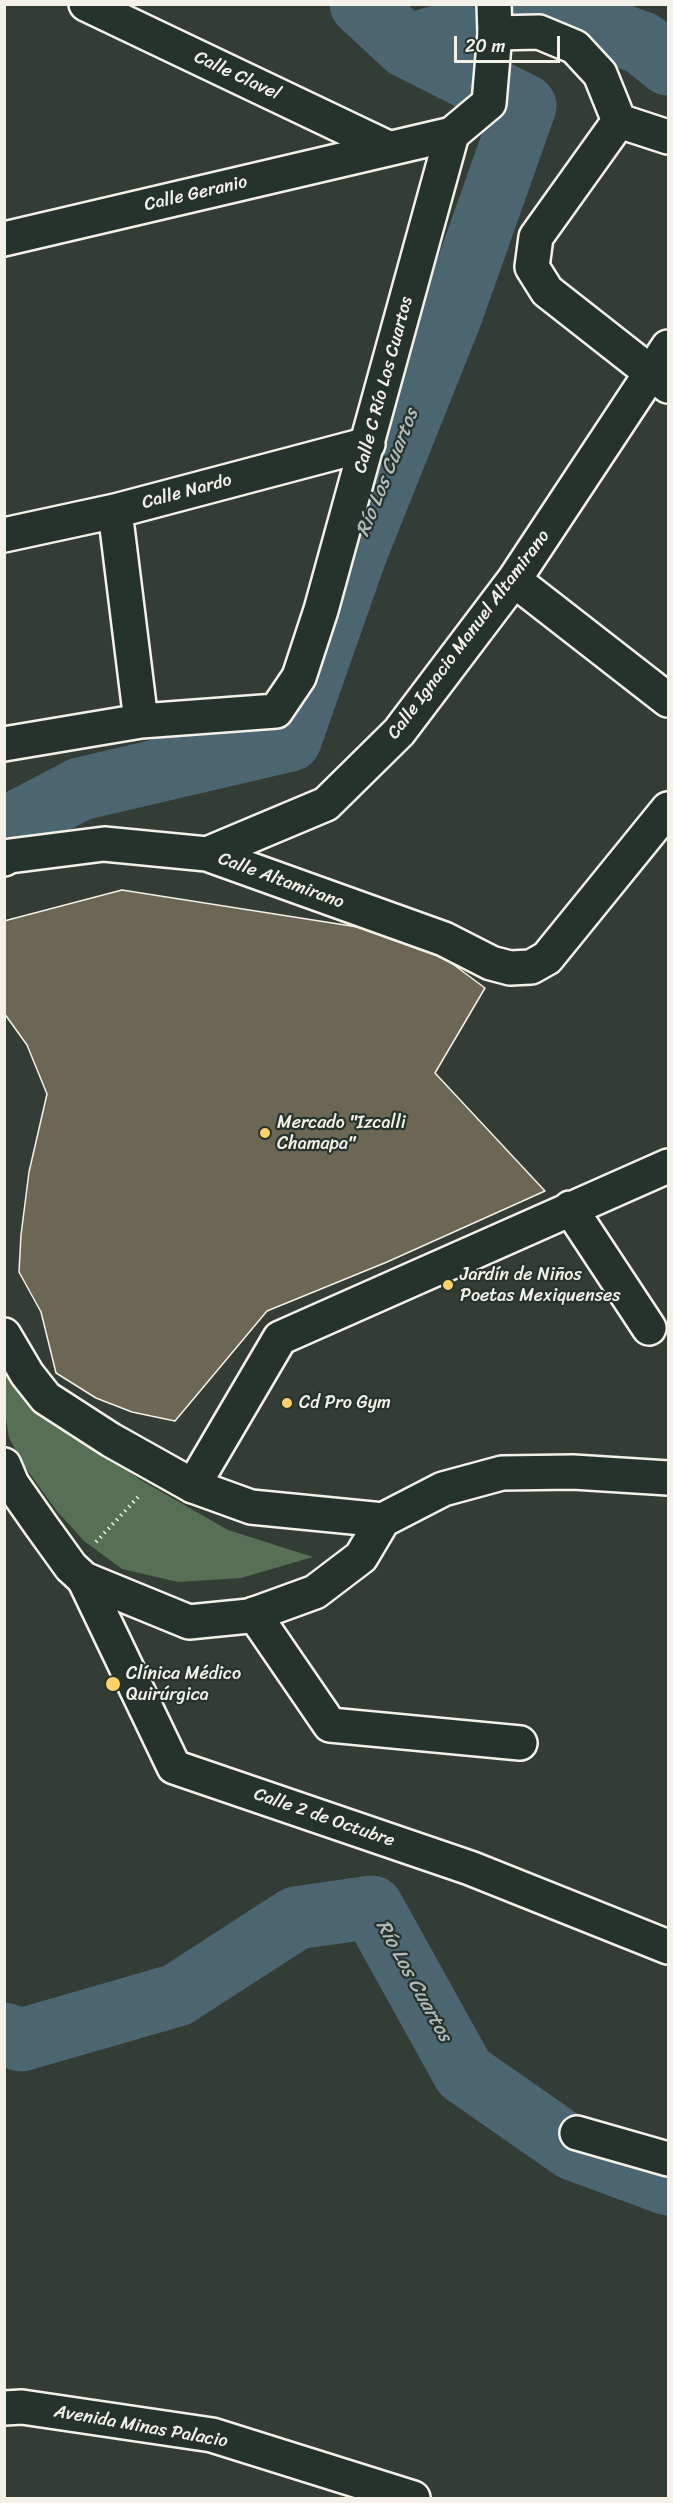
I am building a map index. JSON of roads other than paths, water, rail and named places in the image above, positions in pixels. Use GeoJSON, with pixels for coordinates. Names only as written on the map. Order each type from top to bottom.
{"type":"FeatureCollection","features":[{"type":"Feature","properties":{"kind":"street","name":"Calle Clavel"},"geometry":{"type":"LineString","coordinates":[[86,4],[388,148]]}},
{"type":"Feature","properties":{"kind":"street"},"geometry":{"type":"LineString","coordinates":[[452,134],[489,103],[494,19],[539,32],[575,47],[600,74],[619,121]]}},
{"type":"Feature","properties":{"kind":"street"},"geometry":{"type":"LineString","coordinates":[[619,121],[669,137]]}},
{"type":"Feature","properties":{"kind":"street"},"geometry":{"type":"LineString","coordinates":[[619,121],[536,237],[532,267],[547,291],[663,369]]}},
{"type":"Feature","properties":{"kind":"street","name":"Calle Geranio"},"geometry":{"type":"LineString","coordinates":[[4,239],[452,134]]}},
{"type":"Feature","properties":{"kind":"street","name":"Calle C Río Los Cuartos"},"geometry":{"type":"LineString","coordinates":[[4,744],[141,721],[276,711],[299,677],[321,610],[452,134]]}},
{"type":"Feature","properties":{"kind":"street","name":"Calle Ignacio Manuel Altamirano"},"geometry":{"type":"LineString","coordinates":[[207,854],[326,804],[399,732],[514,580],[663,369]]}},
{"type":"Feature","properties":{"kind":"street","name":"Calle Nardo"},"geometry":{"type":"LineString","coordinates":[[4,535],[115,511],[368,444]]}},
{"type":"Feature","properties":{"kind":"street"},"geometry":{"type":"LineString","coordinates":[[115,511],[141,721]]}},
{"type":"Feature","properties":{"kind":"street"},"geometry":{"type":"LineString","coordinates":[[514,580],[669,700]]}},
{"type":"Feature","properties":{"kind":"street","name":"Calle Altamirano"},"geometry":{"type":"LineString","coordinates":[[4,860],[10,856],[104,844],[207,854],[444,939],[491,963],[510,968],[531,967],[547,958],[669,809]]}},
{"type":"Feature","properties":{"kind":"street"},"geometry":{"type":"LineString","coordinates":[[193,1486],[280,1338],[669,1166]]}},
{"type":"Feature","properties":{"kind":"street"},"geometry":{"type":"LineString","coordinates":[[570,1209],[649,1328]]}},
{"type":"Feature","properties":{"kind":"street"},"geometry":{"type":"LineString","coordinates":[[4,1335],[27,1374],[46,1398],[111,1440],[193,1486],[251,1507],[383,1520]]}},
{"type":"Feature","properties":{"kind":"street","name":"Calle 2 de Octubre"},"geometry":{"type":"LineString","coordinates":[[4,1465],[12,1484],[77,1573],[174,1767],[470,1868],[669,1947]]}},
{"type":"Feature","properties":{"kind":"street"},"geometry":{"type":"LineString","coordinates":[[77,1573],[189,1622],[254,1614],[315,1592],[362,1557],[383,1520],[443,1488],[502,1473],[573,1472],[669,1478]]}},
{"type":"Feature","properties":{"kind":"street"},"geometry":{"type":"LineString","coordinates":[[254,1614],[330,1725],[520,1743]]}},
{"type":"Feature","properties":{"kind":"street"},"geometry":{"type":"LineString","coordinates":[[577,2133],[669,2159]]}},
{"type":"Feature","properties":{"kind":"street","name":"Avenida Minas Palacio"},"geometry":{"type":"LineString","coordinates":[[4,2408],[22,2407],[212,2435],[413,2499]]}},
{"type":"Feature","properties":{"kind":"waterway","name":"Río Los Cuartos"},"geometry":{"type":"LineString","coordinates":[[4,829],[80,789],[290,740],[355,555],[451,315],[525,106],[406,46],[361,4]]}},
{"type":"Feature","properties":{"kind":"waterway"},"geometry":{"type":"LineString","coordinates":[[406,46],[541,7],[642,43],[668,64]]}},
{"type":"Feature","properties":{"kind":"waterway","name":"Río Los Cuartos"},"geometry":{"type":"LineString","coordinates":[[4,2034],[21,2040],[177,1995],[296,1918],[372,1907],[464,2073],[573,2149],[668,2184]]}},
{"type":"Feature","properties":{"kind":"place","name":"Mercado \"Izcalli Chamapa\""},"geometry":{"type":"Point","coordinates":[265,1133]}},
{"type":"Feature","properties":{"kind":"place","name":"Jardín de Niños Poetas Mexiquenses"},"geometry":{"type":"Point","coordinates":[448,1285]}},
{"type":"Feature","properties":{"kind":"place","name":"Cd Pro Gym"},"geometry":{"type":"Point","coordinates":[287,1403]}},
{"type":"Feature","properties":{"kind":"place","name":"Clínica Médico Quirúrgica"},"geometry":{"type":"Point","coordinates":[113,1684]}}]}
